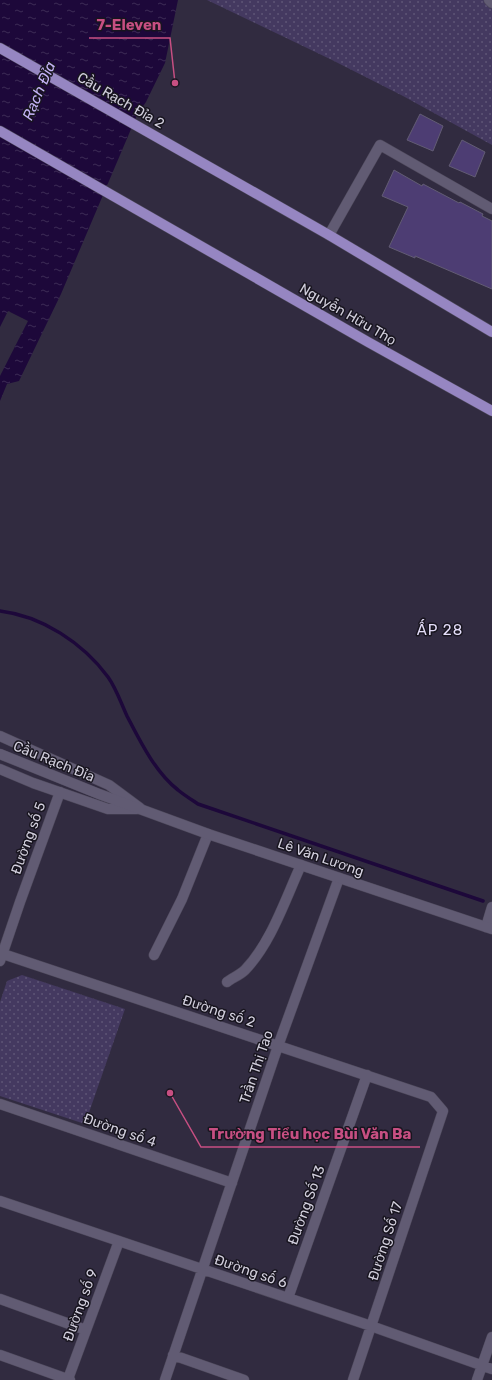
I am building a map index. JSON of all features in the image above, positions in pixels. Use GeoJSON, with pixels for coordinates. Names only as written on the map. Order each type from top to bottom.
{"type":"FeatureCollection","features":[{"type":"Feature","properties":{"kind":"main road","name":"Cầu Rạch Đỉa 2"},"geometry":{"type":"LineString","coordinates":[[0,48],[329,235]]}},
{"type":"Feature","properties":{"kind":"main road","name":"Nguyễn Hữu Thọ"},"geometry":{"type":"LineString","coordinates":[[0,131],[368,342],[492,411]]}},
{"type":"Feature","properties":{"kind":"main road"},"geometry":{"type":"LineString","coordinates":[[329,235],[492,332]]}},
{"type":"Feature","properties":{"kind":"street"},"geometry":{"type":"LineString","coordinates":[[329,235],[380,145],[492,209]]}},
{"type":"Feature","properties":{"kind":"street","name":"Lê Văn Lương"},"geometry":{"type":"LineString","coordinates":[[0,736],[109,785],[141,809]]}},
{"type":"Feature","properties":{"kind":"street","name":"Cầu Rạch Đỉa"},"geometry":{"type":"LineString","coordinates":[[0,754],[99,794]]}},
{"type":"Feature","properties":{"kind":"street","name":"Lê Văn Lương"},"geometry":{"type":"LineString","coordinates":[[0,769],[33,783],[108,809],[141,809]]}},
{"type":"Feature","properties":{"kind":"street","name":"Đường số 5"},"geometry":{"type":"LineString","coordinates":[[1,956],[60,792]]}},
{"type":"Feature","properties":{"kind":"street","name":"Lê Văn Lương"},"geometry":{"type":"LineString","coordinates":[[99,794],[208,834],[489,928]]}},
{"type":"Feature","properties":{"kind":"street"},"geometry":{"type":"LineString","coordinates":[[154,955],[182,899],[208,834]]}},
{"type":"Feature","properties":{"kind":"street"},"geometry":{"type":"LineString","coordinates":[[227,982],[244,972],[261,948],[276,921],[301,865]]}},
{"type":"Feature","properties":{"kind":"street","name":"Trần Thị Tao"},"geometry":{"type":"LineString","coordinates":[[164,1380],[278,1046],[339,878]]}},
{"type":"Feature","properties":{"kind":"street"},"geometry":{"type":"LineString","coordinates":[[489,928],[492,907]]}},
{"type":"Feature","properties":{"kind":"street","name":"Đường số 2"},"geometry":{"type":"LineString","coordinates":[[1,956],[431,1097],[443,1111]]}},
{"type":"Feature","properties":{"kind":"street","name":"Đường Số 13"},"geometry":{"type":"LineString","coordinates":[[288,1298],[367,1075]]}},
{"type":"Feature","properties":{"kind":"street","name":"Đường số 4"},"geometry":{"type":"LineString","coordinates":[[0,1104],[232,1183]]}},
{"type":"Feature","properties":{"kind":"street","name":"Đường Số 17"},"geometry":{"type":"LineString","coordinates":[[353,1380],[443,1111]]}},
{"type":"Feature","properties":{"kind":"street","name":"Đường số 6"},"geometry":{"type":"LineString","coordinates":[[0,1201],[371,1326],[492,1369]]}},
{"type":"Feature","properties":{"kind":"street","name":"Đường số 9"},"geometry":{"type":"LineString","coordinates":[[69,1380],[119,1241]]}},
{"type":"Feature","properties":{"kind":"street"},"geometry":{"type":"LineString","coordinates":[[0,1299],[86,1330]]}},
{"type":"Feature","properties":{"kind":"street"},"geometry":{"type":"LineString","coordinates":[[477,1380],[492,1337]]}},
{"type":"Feature","properties":{"kind":"street"},"geometry":{"type":"LineString","coordinates":[[0,1355],[69,1380]]}},
{"type":"Feature","properties":{"kind":"street"},"geometry":{"type":"LineString","coordinates":[[173,1355],[244,1380]]}},
{"type":"Feature","properties":{"kind":"shaded area"},"geometry":{"type":"Polygon","coordinates":[[[207,0],[489,0],[492,2],[492,145],[403,96],[207,0]]]}},
{"type":"Feature","properties":{"kind":"shaded area"},"geometry":{"type":"Polygon","coordinates":[[[22,975],[125,1009],[85,1124],[0,1096],[0,1002],[7,981],[22,975]]]}},
{"type":"Feature","properties":{"kind":"water","name":"Rạch Đỉa"},"geometry":{"type":"Polygon","coordinates":[[[0,0],[178,0],[165,63],[146,102],[137,115],[61,294],[19,381],[7,384],[0,401],[0,0]]]}},
{"type":"Feature","properties":{"kind":"pier"},"geometry":{"type":"Polygon","coordinates":[[[8,311],[28,321],[0,376],[0,327],[8,311]]]}},
{"type":"Feature","properties":{"kind":"building"},"geometry":{"type":"Polygon","coordinates":[[[420,114],[443,126],[433,151],[407,140],[420,114]]]}},
{"type":"Feature","properties":{"kind":"building"},"geometry":{"type":"Polygon","coordinates":[[[462,140],[485,152],[475,177],[449,166],[462,140]]]}},
{"type":"Feature","properties":{"kind":"building"},"geometry":{"type":"Polygon","coordinates":[[[394,170],[422,186],[423,184],[459,203],[460,202],[483,214],[482,216],[492,221],[492,289],[415,256],[415,258],[389,247],[408,207],[382,196],[394,170]]]}},
{"type":"Feature","properties":{"kind":"waterway"},"geometry":{"type":"LineString","coordinates":[[0,611],[16,614],[46,625],[74,642],[86,653],[111,681],[137,736],[155,765],[170,783],[198,804],[483,901]]}},
{"type":"Feature","properties":{"kind":"place","name":"7-Eleven"},"geometry":{"type":"Point","coordinates":[175,83]}},
{"type":"Feature","properties":{"kind":"place","name":"Trường Tiểu học Bùi Văn Ba"},"geometry":{"type":"Point","coordinates":[170,1093]}},
{"type":"Feature","properties":{"kind":"district","name":"ẤP 28"},"geometry":{"type":"Point","coordinates":[440,630]}}]}
